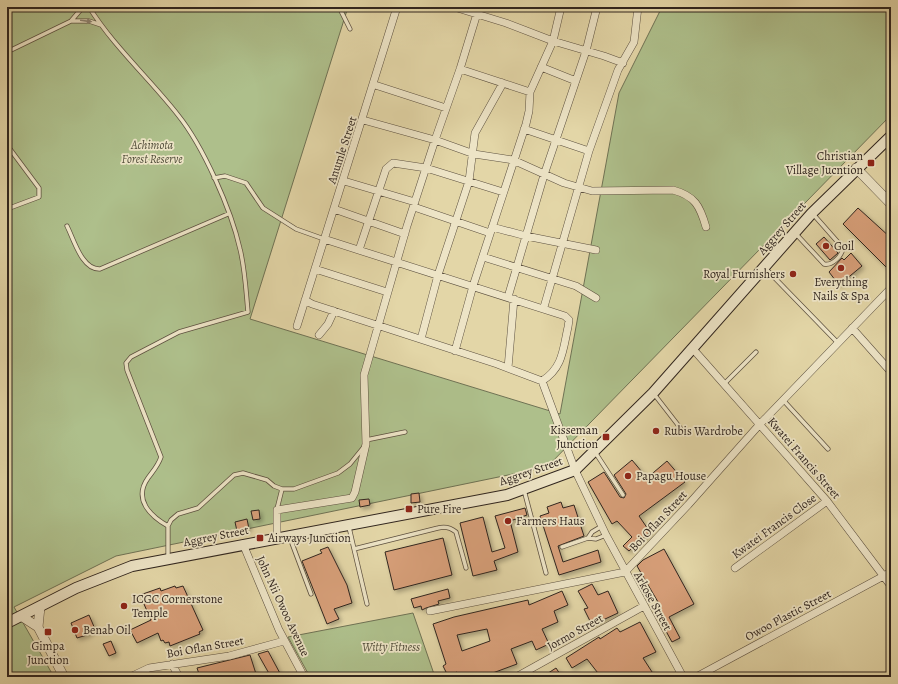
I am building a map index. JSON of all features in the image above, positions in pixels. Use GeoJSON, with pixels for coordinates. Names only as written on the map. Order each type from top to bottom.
{"type":"FeatureCollection","features":[{"type":"Feature","properties":{"kind":"main road","name":"Aggrey Street"},"geometry":{"type":"LineString","coordinates":[[7,623],[76,588],[132,566],[277,537],[507,495],[575,470],[653,393],[796,233],[812,213],[856,168],[889,141]]}},
{"type":"Feature","properties":{"kind":"street","name":"Anumle Street"},"geometry":{"type":"LineString","coordinates":[[297,326],[398,7]]}},
{"type":"Feature","properties":{"kind":"street"},"geometry":{"type":"LineString","coordinates":[[454,7],[478,10],[553,42],[623,63]]}},
{"type":"Feature","properties":{"kind":"street"},"geometry":{"type":"LineString","coordinates":[[455,351],[482,257],[524,129],[529,111],[530,92],[553,42],[561,7]]}},
{"type":"Feature","properties":{"kind":"street"},"geometry":{"type":"LineString","coordinates":[[508,368],[511,298],[517,268],[544,175],[586,51],[597,7]]}},
{"type":"Feature","properties":{"kind":"street"},"geometry":{"type":"LineString","coordinates":[[544,307],[589,151],[618,70],[634,42],[638,7]]}},
{"type":"Feature","properties":{"kind":"street"},"geometry":{"type":"LineString","coordinates":[[277,537],[277,510],[352,498],[355,492],[366,442],[364,375],[396,261],[435,140],[460,69],[478,10]]}},
{"type":"Feature","properties":{"kind":"street"},"geometry":{"type":"LineString","coordinates":[[541,67],[576,81]]}},
{"type":"Feature","properties":{"kind":"street"},"geometry":{"type":"LineString","coordinates":[[460,69],[530,92]]}},
{"type":"Feature","properties":{"kind":"street"},"geometry":{"type":"LineString","coordinates":[[421,339],[438,275],[469,181],[476,133],[503,83]]}},
{"type":"Feature","properties":{"kind":"street"},"geometry":{"type":"LineString","coordinates":[[374,85],[446,108]]}},
{"type":"Feature","properties":{"kind":"street"},"geometry":{"type":"LineString","coordinates":[[363,120],[435,140],[474,154],[513,160],[544,175],[592,191],[673,190],[685,193],[695,202],[701,211],[706,227]]}},
{"type":"Feature","properties":{"kind":"street"},"geometry":{"type":"LineString","coordinates":[[524,129],[589,151]]}},
{"type":"Feature","properties":{"kind":"street"},"geometry":{"type":"LineString","coordinates":[[359,250],[386,169],[393,163],[426,168],[503,192]]}},
{"type":"Feature","properties":{"kind":"street"},"geometry":{"type":"LineString","coordinates":[[856,168],[891,204]]}},
{"type":"Feature","properties":{"kind":"street"},"geometry":{"type":"LineString","coordinates":[[344,181],[378,190],[456,221],[491,230],[596,250]]}},
{"type":"Feature","properties":{"kind":"street"},"geometry":{"type":"LineString","coordinates":[[334,209],[405,234]]}},
{"type":"Feature","properties":{"kind":"street"},"geometry":{"type":"LineString","coordinates":[[305,300],[334,311],[378,324],[508,368],[542,381],[551,375],[558,367],[569,320],[565,316],[544,307],[324,239]]}},
{"type":"Feature","properties":{"kind":"street"},"geometry":{"type":"LineString","coordinates":[[482,257],[576,286],[596,298]]}},
{"type":"Feature","properties":{"kind":"street"},"geometry":{"type":"LineString","coordinates":[[315,269],[387,292]]}},
{"type":"Feature","properties":{"kind":"street","name":"Boi Oflan Street"},"geometry":{"type":"LineString","coordinates":[[625,572],[688,505],[760,424],[891,288]]}},
{"type":"Feature","properties":{"kind":"street"},"geometry":{"type":"LineString","coordinates":[[319,335],[328,324],[334,311]]}},
{"type":"Feature","properties":{"kind":"street"},"geometry":{"type":"LineString","coordinates":[[852,328],[891,372]]}},
{"type":"Feature","properties":{"kind":"street","name":"Kwatei Francis Street"},"geometry":{"type":"LineString","coordinates":[[693,349],[827,501],[888,574],[891,586]]}},
{"type":"Feature","properties":{"kind":"street","name":"Arkose Street"},"geometry":{"type":"LineString","coordinates":[[542,381],[575,470],[625,572],[682,677]]}},
{"type":"Feature","properties":{"kind":"street","name":"Kwatei Francis Close"},"geometry":{"type":"LineString","coordinates":[[735,568],[827,501]]}},
{"type":"Feature","properties":{"kind":"street","name":"John Nii Owoo Avenue"},"geometry":{"type":"LineString","coordinates":[[243,544],[284,641],[304,677]]}},
{"type":"Feature","properties":{"kind":"street"},"geometry":{"type":"LineString","coordinates":[[430,611],[625,572]]}},
{"type":"Feature","properties":{"kind":"street","name":"Owoo Plastic Street"},"geometry":{"type":"LineString","coordinates":[[696,677],[888,574]]}},
{"type":"Feature","properties":{"kind":"street","name":"Jormo Street"},"geometry":{"type":"LineString","coordinates":[[516,677],[644,606]]}},
{"type":"Feature","properties":{"kind":"street"},"geometry":{"type":"LineString","coordinates":[[38,627],[40,607]]}},
{"type":"Feature","properties":{"kind":"street"},"geometry":{"type":"LineString","coordinates":[[21,616],[38,627],[64,677]]}},
{"type":"Feature","properties":{"kind":"street","name":"Boi Oflan Street"},"geometry":{"type":"LineString","coordinates":[[130,677],[149,668],[229,656],[284,641]]}},
{"type":"Feature","properties":{"kind":"street"},"geometry":{"type":"LineString","coordinates":[[172,664],[179,677]]}},
{"type":"Feature","properties":{"kind":"lane"},"geometry":{"type":"LineString","coordinates":[[7,52],[71,21],[83,7]]}},
{"type":"Feature","properties":{"kind":"lane"},"geometry":{"type":"LineString","coordinates":[[89,7],[101,25],[183,122],[214,178],[236,232],[243,260],[248,312],[180,332],[128,359],[126,362],[127,370],[161,457],[159,465],[143,485],[142,498],[151,515],[168,526]]}},
{"type":"Feature","properties":{"kind":"lane"},"geometry":{"type":"LineString","coordinates":[[339,7],[350,28]]}},
{"type":"Feature","properties":{"kind":"lane"},"geometry":{"type":"LineString","coordinates":[[71,21],[89,21],[101,25]]}},
{"type":"Feature","properties":{"kind":"lane"},"geometry":{"type":"LineString","coordinates":[[7,145],[39,188],[41,193],[39,197],[7,209]]}},
{"type":"Feature","properties":{"kind":"lane"},"geometry":{"type":"LineString","coordinates":[[214,178],[226,176],[246,183],[262,208],[296,229],[324,239]]}},
{"type":"Feature","properties":{"kind":"lane"},"geometry":{"type":"LineString","coordinates":[[796,233],[824,264],[832,263],[843,253],[843,248],[812,213]]}},
{"type":"Feature","properties":{"kind":"lane"},"geometry":{"type":"LineString","coordinates":[[67,226],[84,261],[90,267],[100,269],[228,214]]}},
{"type":"Feature","properties":{"kind":"lane"},"geometry":{"type":"LineString","coordinates":[[765,267],[838,343]]}},
{"type":"Feature","properties":{"kind":"lane"},"geometry":{"type":"LineString","coordinates":[[724,384],[756,352]]}},
{"type":"Feature","properties":{"kind":"lane"},"geometry":{"type":"LineString","coordinates":[[653,393],[685,434]]}},
{"type":"Feature","properties":{"kind":"lane"},"geometry":{"type":"LineString","coordinates":[[783,400],[828,450]]}},
{"type":"Feature","properties":{"kind":"lane"},"geometry":{"type":"LineString","coordinates":[[168,559],[168,526],[171,520],[178,514],[198,508],[234,475],[243,473],[267,480],[274,486],[282,489],[294,489],[338,473],[350,464],[366,442],[405,432]]}},
{"type":"Feature","properties":{"kind":"lane"},"geometry":{"type":"LineString","coordinates":[[595,451],[623,495]]}},
{"type":"Feature","properties":{"kind":"lane"},"geometry":{"type":"LineString","coordinates":[[277,510],[282,489]]}},
{"type":"Feature","properties":{"kind":"lane"},"geometry":{"type":"LineString","coordinates":[[524,489],[546,572]]}},
{"type":"Feature","properties":{"kind":"lane"},"geometry":{"type":"LineString","coordinates":[[348,524],[367,604]]}},
{"type":"Feature","properties":{"kind":"lane"},"geometry":{"type":"LineString","coordinates":[[354,549],[445,526],[456,532],[466,568]]}},
{"type":"Feature","properties":{"kind":"lane"},"geometry":{"type":"LineString","coordinates":[[588,538],[592,532],[602,526]]}},
{"type":"Feature","properties":{"kind":"lane"},"geometry":{"type":"LineString","coordinates":[[289,535],[311,594]]}},
{"type":"Feature","properties":{"kind":"lane"},"geometry":{"type":"LineString","coordinates":[[562,547],[588,538],[596,539],[606,535]]}},
{"type":"Feature","properties":{"kind":"green space","name":"Achimota Forest Reserve"},"geometry":{"type":"Polygon","coordinates":[[[7,7],[348,7],[250,319],[560,414],[619,93],[662,7],[891,7],[891,115],[547,467],[116,556],[14,607],[54,677],[7,677],[7,7]]]}},
{"type":"Feature","properties":{"kind":"green space","name":"Witty Fitness"},"geometry":{"type":"Polygon","coordinates":[[[413,613],[435,677],[310,677],[288,637],[413,613]]]}},
{"type":"Feature","properties":{"kind":"building"},"geometry":{"type":"Polygon","coordinates":[[[858,208],[891,238],[891,272],[843,224],[858,208]]]}},
{"type":"Feature","properties":{"kind":"building"},"geometry":{"type":"Polygon","coordinates":[[[824,237],[838,253],[830,260],[816,244],[824,237]]]}},
{"type":"Feature","properties":{"kind":"building"},"geometry":{"type":"Polygon","coordinates":[[[851,253],[862,266],[839,285],[829,272],[842,258],[844,260],[851,253]]]}},
{"type":"Feature","properties":{"kind":"building"},"geometry":{"type":"Polygon","coordinates":[[[632,460],[647,478],[667,461],[685,482],[639,516],[650,532],[629,551],[623,546],[632,537],[617,521],[612,524],[588,482],[604,472],[620,497],[624,498],[626,494],[614,475],[632,460]]]}},
{"type":"Feature","properties":{"kind":"building"},"geometry":{"type":"Polygon","coordinates":[[[419,493],[420,502],[411,503],[411,494],[419,493]]]}},
{"type":"Feature","properties":{"kind":"building"},"geometry":{"type":"Polygon","coordinates":[[[369,499],[370,505],[360,507],[359,500],[369,499]]]}},
{"type":"Feature","properties":{"kind":"building"},"geometry":{"type":"Polygon","coordinates":[[[561,502],[563,508],[574,505],[584,536],[558,546],[563,562],[598,550],[601,562],[559,575],[540,516],[549,513],[547,507],[561,502]]]}},
{"type":"Feature","properties":{"kind":"building"},"geometry":{"type":"Polygon","coordinates":[[[525,508],[527,515],[510,521],[518,552],[494,561],[497,570],[473,576],[460,523],[483,517],[492,552],[505,548],[495,516],[525,508]]]}},
{"type":"Feature","properties":{"kind":"building"},"geometry":{"type":"Polygon","coordinates":[[[259,510],[260,519],[253,520],[251,511],[259,510]]]}},
{"type":"Feature","properties":{"kind":"building"},"geometry":{"type":"Polygon","coordinates":[[[247,519],[249,529],[237,531],[235,522],[247,519]]]}},
{"type":"Feature","properties":{"kind":"building"},"geometry":{"type":"Polygon","coordinates":[[[443,538],[452,575],[394,590],[385,552],[443,538]]]}},
{"type":"Feature","properties":{"kind":"building"},"geometry":{"type":"Polygon","coordinates":[[[328,547],[347,585],[352,603],[334,609],[339,619],[327,624],[302,561],[322,553],[320,550],[328,547]]]}},
{"type":"Feature","properties":{"kind":"building"},"geometry":{"type":"Polygon","coordinates":[[[664,549],[694,604],[669,617],[680,638],[672,642],[656,613],[661,611],[657,603],[658,602],[637,566],[643,560],[664,549]]]}},
{"type":"Feature","properties":{"kind":"building"},"geometry":{"type":"Polygon","coordinates":[[[592,584],[598,595],[608,591],[618,613],[592,625],[584,609],[588,608],[578,591],[592,584]]]}},
{"type":"Feature","properties":{"kind":"building"},"geometry":{"type":"Polygon","coordinates":[[[175,586],[176,588],[183,586],[203,630],[199,632],[200,634],[170,646],[169,642],[165,643],[163,640],[161,641],[158,633],[137,643],[130,630],[151,620],[140,595],[160,588],[161,591],[175,586]]]}},
{"type":"Feature","properties":{"kind":"building"},"geometry":{"type":"Polygon","coordinates":[[[448,589],[450,598],[438,601],[439,604],[422,610],[421,606],[414,608],[411,599],[448,589]]]}},
{"type":"Feature","properties":{"kind":"building"},"geometry":{"type":"Polygon","coordinates":[[[562,591],[568,605],[554,611],[558,622],[542,629],[549,644],[536,650],[532,641],[511,649],[517,664],[482,677],[459,677],[457,672],[448,676],[443,666],[446,664],[433,624],[454,617],[528,600],[529,605],[562,591]],[[487,629],[457,635],[462,651],[490,641],[487,629]]]}},
{"type":"Feature","properties":{"kind":"building"},"geometry":{"type":"Polygon","coordinates":[[[89,615],[95,629],[87,635],[77,638],[71,623],[89,615]]]}},
{"type":"Feature","properties":{"kind":"building"},"geometry":{"type":"Polygon","coordinates":[[[640,622],[656,652],[643,658],[654,675],[650,677],[601,677],[587,659],[572,668],[566,658],[599,637],[600,639],[617,628],[620,632],[640,622]]]}},
{"type":"Feature","properties":{"kind":"building"},"geometry":{"type":"Polygon","coordinates":[[[111,641],[116,653],[109,656],[103,644],[111,641]]]}},
{"type":"Feature","properties":{"kind":"building"},"geometry":{"type":"Polygon","coordinates":[[[268,651],[282,677],[271,677],[258,654],[268,651]]]}},
{"type":"Feature","properties":{"kind":"building"},"geometry":{"type":"Polygon","coordinates":[[[250,655],[257,677],[200,677],[197,668],[250,655]]]}},
{"type":"Feature","properties":{"kind":"building"},"geometry":{"type":"Polygon","coordinates":[[[556,668],[562,677],[542,677],[556,668]]]}},
{"type":"Feature","properties":{"kind":"place","name":"Christian Village Jucntion"},"geometry":{"type":"Point","coordinates":[871,163]}},
{"type":"Feature","properties":{"kind":"place","name":"Goil"},"geometry":{"type":"Point","coordinates":[826,246]}},
{"type":"Feature","properties":{"kind":"place","name":"Everything Nails & Spa"},"geometry":{"type":"Point","coordinates":[841,268]}},
{"type":"Feature","properties":{"kind":"place","name":"Royal Furnishers"},"geometry":{"type":"Point","coordinates":[793,274]}},
{"type":"Feature","properties":{"kind":"place","name":"Rubis Wardrobe"},"geometry":{"type":"Point","coordinates":[656,431]}},
{"type":"Feature","properties":{"kind":"place","name":"Kisseman Junction"},"geometry":{"type":"Point","coordinates":[606,437]}},
{"type":"Feature","properties":{"kind":"place","name":"Papagu House"},"geometry":{"type":"Point","coordinates":[628,476]}},
{"type":"Feature","properties":{"kind":"place","name":"Pure Fire"},"geometry":{"type":"Point","coordinates":[409,509]}},
{"type":"Feature","properties":{"kind":"place","name":"Farmers Haus"},"geometry":{"type":"Point","coordinates":[508,521]}},
{"type":"Feature","properties":{"kind":"place","name":"Airways Junction"},"geometry":{"type":"Point","coordinates":[260,538]}},
{"type":"Feature","properties":{"kind":"place","name":"ICGC Cornerstone Temple"},"geometry":{"type":"Point","coordinates":[124,606]}},
{"type":"Feature","properties":{"kind":"place","name":"Benab Oil"},"geometry":{"type":"Point","coordinates":[75,630]}},
{"type":"Feature","properties":{"kind":"place","name":"Gimpa Junction"},"geometry":{"type":"Point","coordinates":[48,632]}}]}
